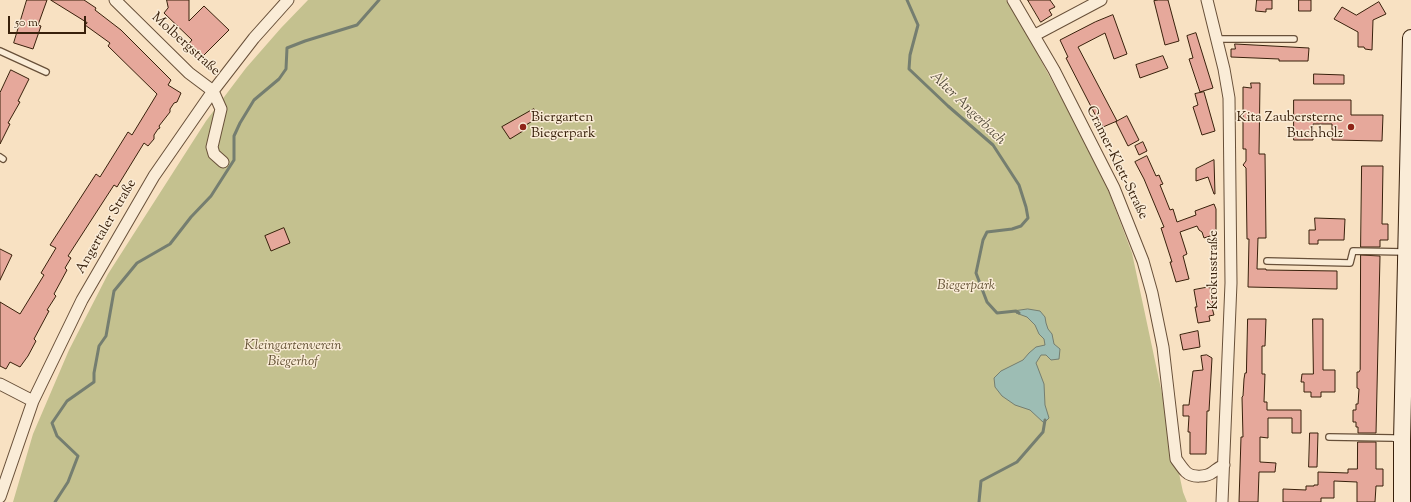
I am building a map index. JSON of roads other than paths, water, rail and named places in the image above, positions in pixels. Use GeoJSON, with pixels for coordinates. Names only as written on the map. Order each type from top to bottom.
{"type":"FeatureCollection","features":[{"type":"Feature","properties":{"kind":"main road"},"geometry":{"type":"LineString","coordinates":[[1404,491],[1402,441],[1408,313],[1411,38]]}},
{"type":"Feature","properties":{"kind":"street","name":"Molbergstraße"},"geometry":{"type":"LineString","coordinates":[[115,0],[189,73],[213,91],[221,109],[212,147],[214,154],[223,162]]}},
{"type":"Feature","properties":{"kind":"street","name":"Angertaler Straße"},"geometry":{"type":"LineString","coordinates":[[0,497],[33,401],[82,300],[158,169],[213,91],[254,38],[288,0]]}},
{"type":"Feature","properties":{"kind":"street","name":"Cramer-Klett-Straße"},"geometry":{"type":"LineString","coordinates":[[1013,0],[1054,70],[1114,188],[1143,261],[1152,293],[1163,347],[1171,430],[1176,459],[1187,473],[1196,476],[1210,474],[1224,465]]}},
{"type":"Feature","properties":{"kind":"street"},"geometry":{"type":"LineString","coordinates":[[1034,35],[1101,0]]}},
{"type":"Feature","properties":{"kind":"street","name":"Krokusstraße"},"geometry":{"type":"LineString","coordinates":[[1207,0],[1224,69],[1229,98],[1231,283],[1222,502]]}},
{"type":"Feature","properties":{"kind":"street"},"geometry":{"type":"LineString","coordinates":[[0,384],[33,401]]}},
{"type":"Feature","properties":{"kind":"lane"},"geometry":{"type":"LineString","coordinates":[[1216,39],[1294,39]]}},
{"type":"Feature","properties":{"kind":"lane"},"geometry":{"type":"LineString","coordinates":[[0,51],[46,72]]}},
{"type":"Feature","properties":{"kind":"lane"},"geometry":{"type":"LineString","coordinates":[[1267,261],[1350,263],[1353,251],[1408,247]]}},
{"type":"Feature","properties":{"kind":"lane"},"geometry":{"type":"LineString","coordinates":[[1329,437],[1392,438],[1402,441]]}},
{"type":"Feature","properties":{"kind":"water"},"geometry":{"type":"Polygon","coordinates":[[[1028,309],[1040,311],[1045,317],[1048,329],[1052,334],[1054,344],[1060,349],[1059,359],[1051,360],[1046,355],[1041,355],[1036,363],[1044,384],[1045,405],[1049,418],[1044,423],[1030,410],[1015,405],[1002,396],[995,387],[994,378],[1001,371],[1023,360],[1036,347],[1045,345],[1044,339],[1039,334],[1035,325],[1027,317],[1016,313],[1016,311],[1028,309]]]}},
{"type":"Feature","properties":{"kind":"waterway","name":"Alter Angerbach"},"geometry":{"type":"LineString","coordinates":[[55,502],[68,482],[78,456],[57,436],[52,423],[67,401],[94,382],[94,373],[99,346],[106,336],[114,291],[137,263],[170,244],[191,217],[211,196],[234,160],[234,136],[240,123],[254,100],[279,79],[286,69],[287,48],[357,25],[379,0]]}},
{"type":"Feature","properties":{"kind":"waterway","name":"Alter Angerbach"},"geometry":{"type":"LineString","coordinates":[[907,0],[918,25],[910,55],[909,69],[948,106],[993,145],[1019,185],[1028,218],[1021,226],[1012,229],[987,232],[983,240],[976,273],[987,302],[997,313],[1016,311],[1019,313]]}},
{"type":"Feature","properties":{"kind":"waterway","name":"Alter Angerbach"},"geometry":{"type":"LineString","coordinates":[[979,502],[981,481],[1017,462],[1043,432],[1045,420]]}},
{"type":"Feature","properties":{"kind":"place","name":"Biergarten Biegerpark"},"geometry":{"type":"Point","coordinates":[523,127]}},
{"type":"Feature","properties":{"kind":"place","name":"Kita Zaubersterne Buchholz"},"geometry":{"type":"Point","coordinates":[1351,127]}},
{"type":"Feature","properties":{"kind":"park label","name":"Biegerpark"},"geometry":{"type":"Point","coordinates":[966,287]}},
{"type":"Feature","properties":{"kind":"park label","name":"Kleingartenverein Biegerhof"},"geometry":{"type":"Point","coordinates":[293,356]}}]}
